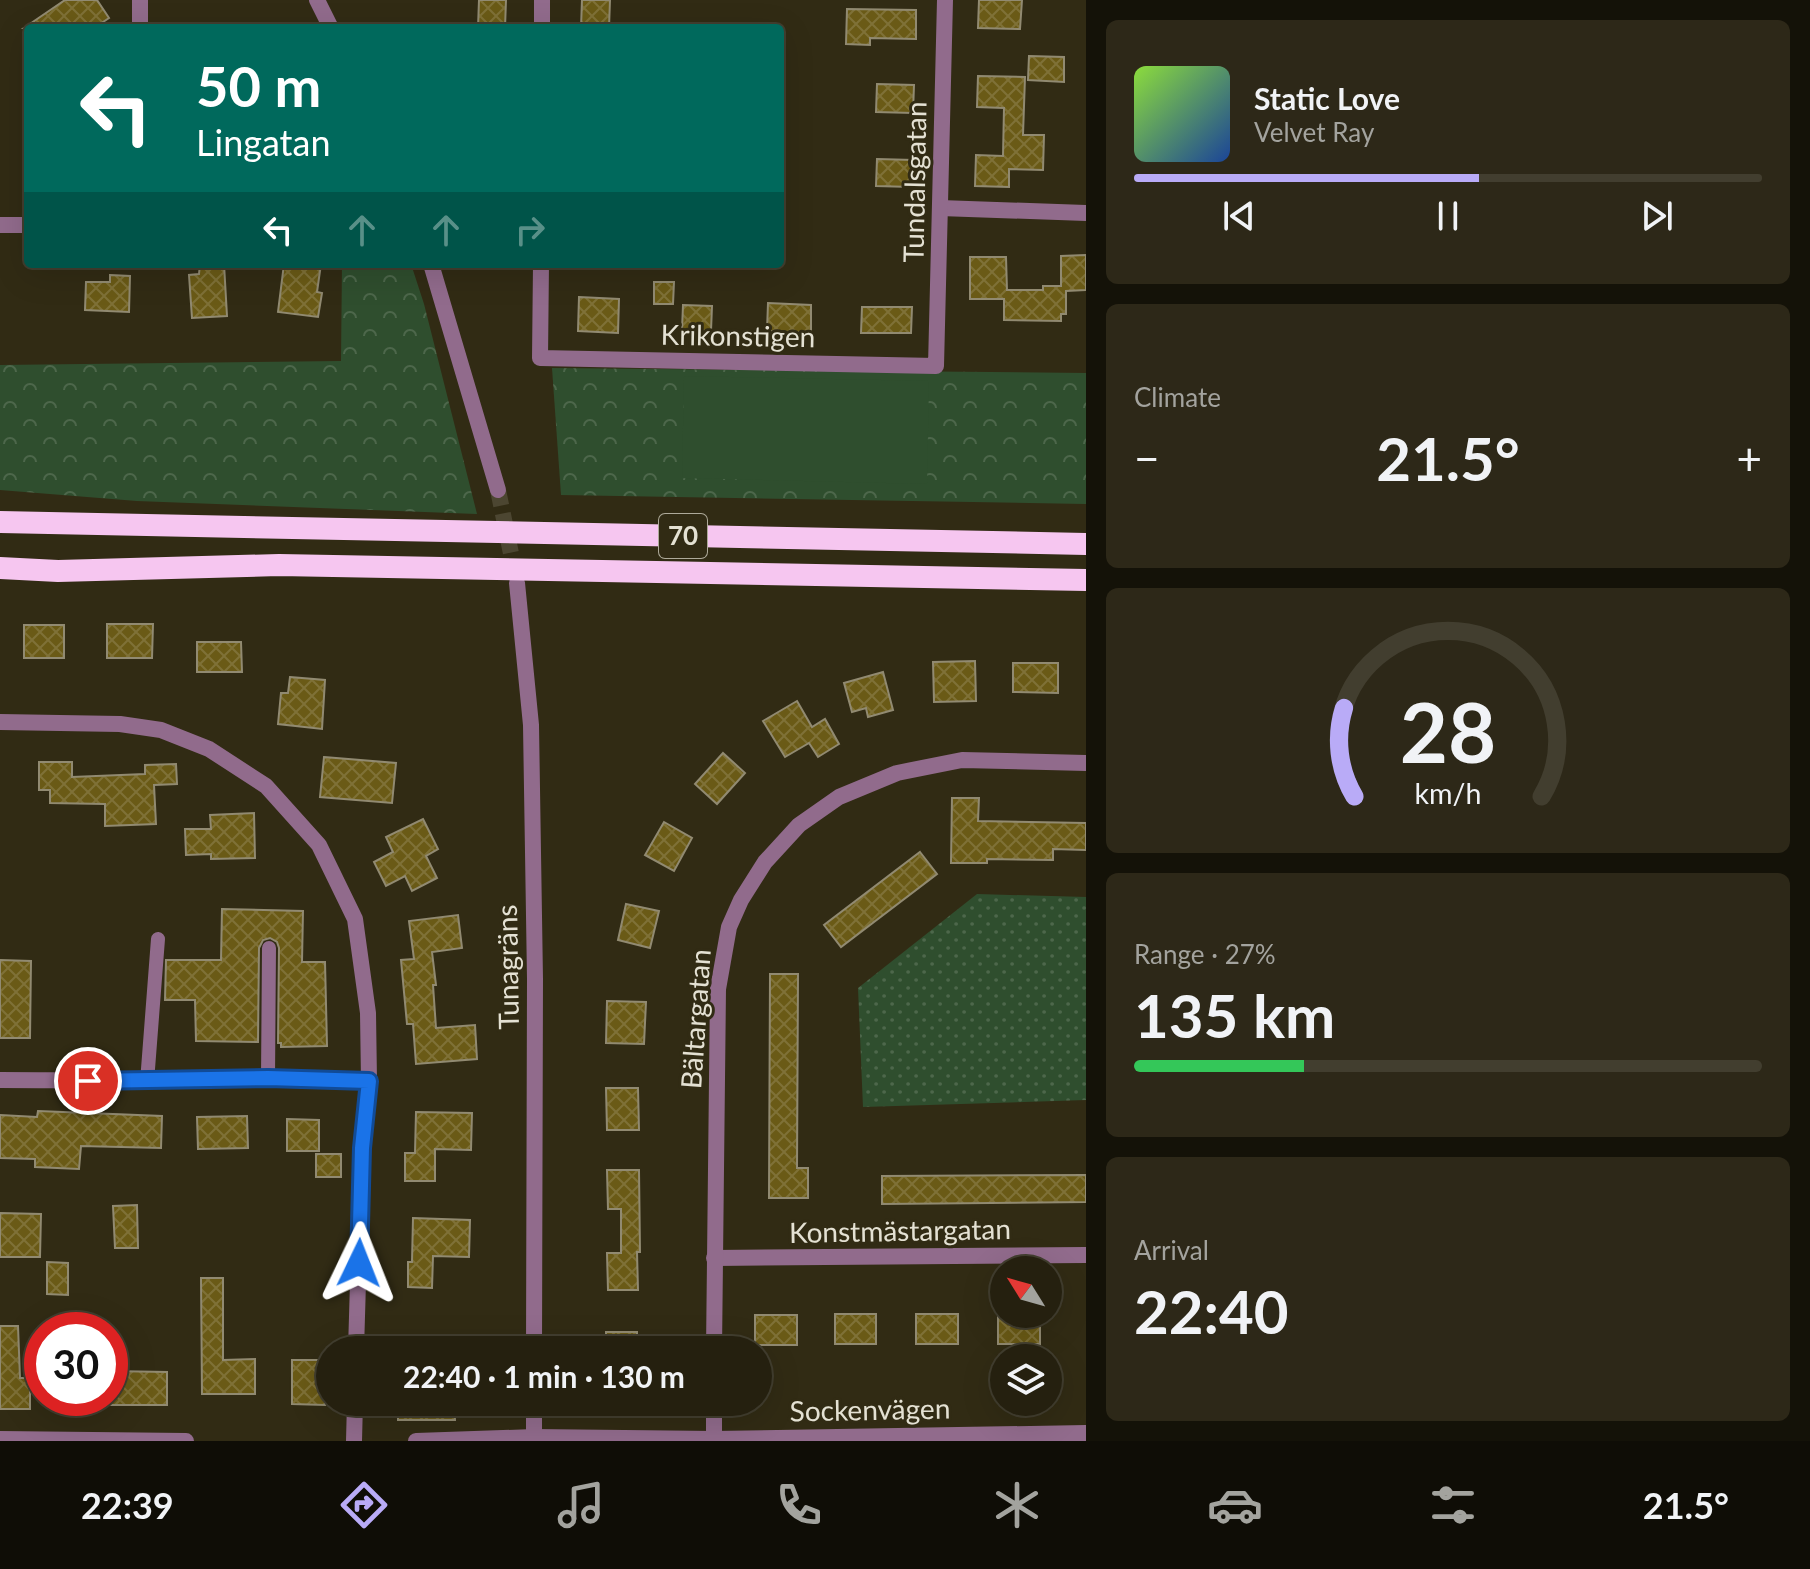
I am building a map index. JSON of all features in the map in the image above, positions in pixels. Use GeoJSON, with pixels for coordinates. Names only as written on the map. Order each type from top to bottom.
{"type":"FeatureCollection","features":[{"type":"Feature","properties":{"kind":"highway","name":"70"},"geometry":{"type":"LineString","coordinates":[[0,522],[1086,544]]}},
{"type":"Feature","properties":{"kind":"highway","name":"70"},"geometry":{"type":"LineString","coordinates":[[0,568],[58,571],[279,565],[1086,580]]}},
{"type":"Feature","properties":{"kind":"street"},"geometry":{"type":"LineString","coordinates":[[140,0],[140,24]]}},
{"type":"Feature","properties":{"kind":"street"},"geometry":{"type":"LineString","coordinates":[[317,0],[329,24]]}},
{"type":"Feature","properties":{"kind":"street"},"geometry":{"type":"LineString","coordinates":[[542,0],[542,24]]}},
{"type":"Feature","properties":{"kind":"street","name":"Tundalsgatan"},"geometry":{"type":"LineString","coordinates":[[936,366],[945,0]]}},
{"type":"Feature","properties":{"kind":"street"},"geometry":{"type":"LineString","coordinates":[[940,208],[1086,213]]}},
{"type":"Feature","properties":{"kind":"street"},"geometry":{"type":"LineString","coordinates":[[0,225],[24,225]]}},
{"type":"Feature","properties":{"kind":"street"},"geometry":{"type":"LineString","coordinates":[[432,268],[498,490]]}},
{"type":"Feature","properties":{"kind":"street","name":"Krikonstigen"},"geometry":{"type":"LineString","coordinates":[[541,268],[540,358],[936,366]]}},
{"type":"Feature","properties":{"kind":"street","name":"Tunagräns"},"geometry":{"type":"LineString","coordinates":[[517,583],[531,725],[535,979],[534,1336]]}},
{"type":"Feature","properties":{"kind":"street"},"geometry":{"type":"LineString","coordinates":[[0,722],[120,724],[161,730],[209,749],[266,786],[319,845],[355,919],[368,1013],[369,1081],[362,1148],[356,1336]]}},
{"type":"Feature","properties":{"kind":"street","name":"Bältargatan"},"geometry":{"type":"LineString","coordinates":[[714,1336],[718,989],[729,927],[741,900],[765,862],[799,825],[839,797],[897,773],[962,760],[1086,763]]}},
{"type":"Feature","properties":{"kind":"street"},"geometry":{"type":"LineString","coordinates":[[0,1080],[147,1082],[268,1078],[369,1081]]}},
{"type":"Feature","properties":{"kind":"street","name":"Konstmästargatan"},"geometry":{"type":"LineString","coordinates":[[714,1258],[1086,1255]]}},
{"type":"Feature","properties":{"kind":"street"},"geometry":{"type":"LineString","coordinates":[[354,1441],[355,1416]]}},
{"type":"Feature","properties":{"kind":"street"},"geometry":{"type":"LineString","coordinates":[[534,1416],[534,1439]]}},
{"type":"Feature","properties":{"kind":"street"},"geometry":{"type":"LineString","coordinates":[[714,1416],[714,1439]]}},
{"type":"Feature","properties":{"kind":"street","name":"Sockenvägen"},"geometry":{"type":"LineString","coordinates":[[416,1441],[1086,1433]]}},
{"type":"Feature","properties":{"kind":"street"},"geometry":{"type":"LineString","coordinates":[[0,1439],[186,1441]]}},
{"type":"Feature","properties":{"kind":"lane"},"geometry":{"type":"LineString","coordinates":[[147,1082],[158,939]]}},
{"type":"Feature","properties":{"kind":"lane"},"geometry":{"type":"LineString","coordinates":[[268,1078],[269,948]]}},
{"type":"Feature","properties":{"kind":"green space"},"geometry":{"type":"Polygon","coordinates":[[[342,268],[412,268],[477,514],[137,501],[0,490],[0,365],[341,361],[342,268]]]}},
{"type":"Feature","properties":{"kind":"green space"},"geometry":{"type":"Polygon","coordinates":[[[552,368],[1086,373],[1086,504],[561,495],[552,368]]]}},
{"type":"Feature","properties":{"kind":"green space"},"geometry":{"type":"Polygon","coordinates":[[[684,376],[929,381],[927,484],[682,478],[684,376]]]}},
{"type":"Feature","properties":{"kind":"green space"},"geometry":{"type":"Polygon","coordinates":[[[977,894],[1086,897],[1086,1100],[863,1107],[858,988],[977,894]]]}},
{"type":"Feature","properties":{"kind":"building"},"geometry":{"type":"Polygon","coordinates":[[[65,0],[97,0],[109,18],[100,24],[30,24],[65,0]]]}},
{"type":"Feature","properties":{"kind":"building"},"geometry":{"type":"Polygon","coordinates":[[[479,0],[506,0],[505,24],[478,24],[479,0]]]}},
{"type":"Feature","properties":{"kind":"building"},"geometry":{"type":"Polygon","coordinates":[[[582,0],[610,0],[609,24],[581,24],[582,0]]]}},
{"type":"Feature","properties":{"kind":"building"},"geometry":{"type":"Polygon","coordinates":[[[979,0],[1022,0],[1020,29],[978,28],[979,0]]]}},
{"type":"Feature","properties":{"kind":"building"},"geometry":{"type":"Polygon","coordinates":[[[847,9],[916,10],[916,39],[870,38],[870,45],[846,44],[847,9]]]}},
{"type":"Feature","properties":{"kind":"building"},"geometry":{"type":"Polygon","coordinates":[[[1029,56],[1064,57],[1064,82],[1028,80],[1029,56]]]}},
{"type":"Feature","properties":{"kind":"building"},"geometry":{"type":"Polygon","coordinates":[[[978,76],[1025,77],[1023,135],[1044,135],[1043,170],[1009,169],[1009,187],[975,186],[976,155],[1003,156],[1004,108],[977,107],[978,76]]]}},
{"type":"Feature","properties":{"kind":"building"},"geometry":{"type":"Polygon","coordinates":[[[877,84],[914,85],[913,113],[876,112],[877,84]]]}},
{"type":"Feature","properties":{"kind":"building"},"geometry":{"type":"Polygon","coordinates":[[[877,159],[913,160],[912,187],[876,186],[877,159]]]}},
{"type":"Feature","properties":{"kind":"building"},"geometry":{"type":"Polygon","coordinates":[[[1086,255],[1086,290],[1066,291],[1066,314],[1061,314],[1061,321],[1004,320],[1004,299],[970,299],[970,257],[1006,257],[1007,290],[1043,290],[1043,286],[1061,286],[1061,256],[1086,255]]]}},
{"type":"Feature","properties":{"kind":"building"},"geometry":{"type":"Polygon","coordinates":[[[200,268],[224,268],[227,316],[192,318],[189,275],[199,274],[200,268]]]}},
{"type":"Feature","properties":{"kind":"building"},"geometry":{"type":"Polygon","coordinates":[[[284,268],[320,268],[317,292],[322,293],[318,317],[278,312],[284,268]]]}},
{"type":"Feature","properties":{"kind":"building"},"geometry":{"type":"Polygon","coordinates":[[[110,275],[130,276],[129,312],[85,310],[86,282],[110,282],[110,275]]]}},
{"type":"Feature","properties":{"kind":"building"},"geometry":{"type":"Polygon","coordinates":[[[654,282],[674,282],[673,304],[654,304],[654,282]]]}},
{"type":"Feature","properties":{"kind":"building"},"geometry":{"type":"Polygon","coordinates":[[[579,297],[619,299],[618,333],[578,331],[579,297]]]}},
{"type":"Feature","properties":{"kind":"building"},"geometry":{"type":"Polygon","coordinates":[[[768,303],[811,305],[811,333],[767,331],[768,303]]]}},
{"type":"Feature","properties":{"kind":"building"},"geometry":{"type":"Polygon","coordinates":[[[683,305],[712,306],[711,331],[682,330],[683,305]]]}},
{"type":"Feature","properties":{"kind":"building"},"geometry":{"type":"Polygon","coordinates":[[[862,307],[912,307],[911,333],[861,333],[862,307]]]}},
{"type":"Feature","properties":{"kind":"building"},"geometry":{"type":"Polygon","coordinates":[[[107,624],[153,624],[152,658],[107,658],[107,624]]]}},
{"type":"Feature","properties":{"kind":"building"},"geometry":{"type":"Polygon","coordinates":[[[24,625],[64,625],[64,658],[24,658],[24,625]]]}},
{"type":"Feature","properties":{"kind":"building"},"geometry":{"type":"Polygon","coordinates":[[[197,642],[241,642],[242,672],[197,672],[197,642]]]}},
{"type":"Feature","properties":{"kind":"building"},"geometry":{"type":"Polygon","coordinates":[[[975,661],[976,701],[934,702],[933,662],[975,661]]]}},
{"type":"Feature","properties":{"kind":"building"},"geometry":{"type":"Polygon","coordinates":[[[1013,663],[1058,663],[1058,693],[1013,692],[1013,663]]]}},
{"type":"Feature","properties":{"kind":"building"},"geometry":{"type":"Polygon","coordinates":[[[883,672],[893,710],[868,717],[866,708],[852,712],[844,683],[883,672]]]}},
{"type":"Feature","properties":{"kind":"building"},"geometry":{"type":"Polygon","coordinates":[[[290,677],[325,680],[322,729],[278,724],[281,693],[288,693],[290,677]]]}},
{"type":"Feature","properties":{"kind":"building"},"geometry":{"type":"Polygon","coordinates":[[[797,701],[812,727],[825,719],[839,744],[818,757],[809,743],[785,757],[763,721],[797,701]]]}},
{"type":"Feature","properties":{"kind":"building"},"geometry":{"type":"Polygon","coordinates":[[[723,753],[745,773],[717,804],[695,784],[723,753]]]}},
{"type":"Feature","properties":{"kind":"building"},"geometry":{"type":"Polygon","coordinates":[[[324,757],[396,763],[392,803],[320,797],[324,757]]]}},
{"type":"Feature","properties":{"kind":"building"},"geometry":{"type":"Polygon","coordinates":[[[39,762],[72,762],[72,777],[145,774],[145,765],[176,764],[177,784],[154,785],[156,824],[105,826],[105,804],[50,803],[50,790],[39,790],[39,762]]]}},
{"type":"Feature","properties":{"kind":"building"},"geometry":{"type":"Polygon","coordinates":[[[952,798],[979,798],[978,821],[1086,823],[1086,850],[1053,849],[1053,860],[987,859],[987,863],[951,863],[952,798]]]}},
{"type":"Feature","properties":{"kind":"building"},"geometry":{"type":"Polygon","coordinates":[[[254,813],[255,858],[211,859],[211,854],[186,855],[185,829],[211,829],[210,815],[254,813]]]}},
{"type":"Feature","properties":{"kind":"building"},"geometry":{"type":"Polygon","coordinates":[[[423,819],[438,849],[426,856],[437,878],[412,891],[405,876],[386,886],[374,862],[393,852],[386,837],[423,819]]]}},
{"type":"Feature","properties":{"kind":"building"},"geometry":{"type":"Polygon","coordinates":[[[664,822],[692,838],[674,871],[645,855],[664,822]]]}},
{"type":"Feature","properties":{"kind":"building"},"geometry":{"type":"Polygon","coordinates":[[[920,852],[937,874],[841,947],[824,925],[920,852]]]}},
{"type":"Feature","properties":{"kind":"building"},"geometry":{"type":"Polygon","coordinates":[[[626,904],[659,911],[650,948],[618,940],[626,904]]]}},
{"type":"Feature","properties":{"kind":"building"},"geometry":{"type":"Polygon","coordinates":[[[222,909],[303,911],[302,962],[325,962],[327,1046],[281,1047],[278,1043],[279,948],[277,942],[270,938],[263,940],[259,948],[258,1042],[196,1041],[195,1000],[165,1000],[166,960],[221,960],[222,909]]]}},
{"type":"Feature","properties":{"kind":"building"},"geometry":{"type":"Polygon","coordinates":[[[458,915],[462,948],[432,952],[436,1028],[475,1025],[477,1059],[416,1064],[413,1024],[407,1024],[401,960],[414,959],[409,921],[458,915]]]}},
{"type":"Feature","properties":{"kind":"building"},"geometry":{"type":"Polygon","coordinates":[[[0,960],[31,961],[30,1038],[0,1038],[0,960]]]}},
{"type":"Feature","properties":{"kind":"building"},"geometry":{"type":"Polygon","coordinates":[[[770,974],[798,974],[797,1168],[808,1168],[808,1198],[769,1198],[770,974]]]}},
{"type":"Feature","properties":{"kind":"building"},"geometry":{"type":"Polygon","coordinates":[[[607,1001],[646,1002],[644,1044],[606,1043],[607,1001]]]}},
{"type":"Feature","properties":{"kind":"building"},"geometry":{"type":"Polygon","coordinates":[[[606,1088],[638,1088],[639,1130],[607,1130],[606,1088]]]}},
{"type":"Feature","properties":{"kind":"building"},"geometry":{"type":"Polygon","coordinates":[[[38,1111],[162,1116],[161,1148],[81,1146],[79,1169],[35,1167],[35,1159],[0,1158],[0,1115],[37,1117],[38,1111]]]}},
{"type":"Feature","properties":{"kind":"building"},"geometry":{"type":"Polygon","coordinates":[[[416,1112],[472,1113],[471,1150],[435,1149],[435,1181],[405,1181],[405,1153],[415,1153],[416,1112]]]}},
{"type":"Feature","properties":{"kind":"building"},"geometry":{"type":"Polygon","coordinates":[[[247,1116],[248,1148],[198,1149],[197,1117],[247,1116]]]}},
{"type":"Feature","properties":{"kind":"building"},"geometry":{"type":"Polygon","coordinates":[[[287,1119],[319,1120],[319,1151],[287,1151],[287,1119]]]}},
{"type":"Feature","properties":{"kind":"building"},"geometry":{"type":"Polygon","coordinates":[[[316,1154],[341,1154],[341,1177],[316,1177],[316,1154]]]}},
{"type":"Feature","properties":{"kind":"building"},"geometry":{"type":"Polygon","coordinates":[[[607,1170],[639,1170],[638,1290],[608,1290],[607,1253],[621,1253],[621,1209],[608,1209],[607,1170]]]}},
{"type":"Feature","properties":{"kind":"building"},"geometry":{"type":"Polygon","coordinates":[[[1086,1175],[1086,1202],[882,1204],[882,1176],[1086,1175]]]}},
{"type":"Feature","properties":{"kind":"building"},"geometry":{"type":"Polygon","coordinates":[[[137,1205],[138,1248],[115,1248],[113,1206],[137,1205]]]}},
{"type":"Feature","properties":{"kind":"building"},"geometry":{"type":"Polygon","coordinates":[[[0,1213],[41,1214],[40,1257],[0,1257],[0,1213]]]}},
{"type":"Feature","properties":{"kind":"building"},"geometry":{"type":"Polygon","coordinates":[[[413,1218],[470,1220],[469,1257],[433,1256],[432,1288],[408,1287],[413,1218]]]}},
{"type":"Feature","properties":{"kind":"building"},"geometry":{"type":"Polygon","coordinates":[[[47,1262],[68,1263],[68,1295],[47,1294],[47,1262]]]}},
{"type":"Feature","properties":{"kind":"building"},"geometry":{"type":"Polygon","coordinates":[[[201,1278],[223,1278],[223,1360],[255,1359],[255,1394],[202,1394],[201,1278]]]}},
{"type":"Feature","properties":{"kind":"building"},"geometry":{"type":"Polygon","coordinates":[[[835,1314],[876,1314],[876,1344],[835,1344],[835,1314]]]}},
{"type":"Feature","properties":{"kind":"building"},"geometry":{"type":"Polygon","coordinates":[[[916,1314],[958,1314],[958,1344],[916,1344],[916,1314]]]}},
{"type":"Feature","properties":{"kind":"building"},"geometry":{"type":"Polygon","coordinates":[[[755,1315],[797,1315],[797,1345],[772,1345],[772,1336],[755,1336],[755,1315]]]}},
{"type":"Feature","properties":{"kind":"building"},"geometry":{"type":"Polygon","coordinates":[[[0,1326],[18,1326],[24,1409],[0,1409],[0,1326]]]}},
{"type":"Feature","properties":{"kind":"building"},"geometry":{"type":"Polygon","coordinates":[[[998,1328],[1040,1328],[1040,1344],[998,1344],[998,1328]]]}},
{"type":"Feature","properties":{"kind":"building"},"geometry":{"type":"Polygon","coordinates":[[[606,1332],[637,1332],[637,1336],[606,1336],[606,1332]]]}},
{"type":"Feature","properties":{"kind":"building"},"geometry":{"type":"Polygon","coordinates":[[[292,1360],[316,1360],[316,1405],[292,1404],[292,1360]]]}},
{"type":"Feature","properties":{"kind":"building"},"geometry":{"type":"Polygon","coordinates":[[[128,1371],[167,1372],[167,1405],[128,1405],[128,1371]]]}},
{"type":"Feature","properties":{"kind":"building"},"geometry":{"type":"Polygon","coordinates":[[[398,1416],[455,1416],[455,1420],[398,1420],[398,1416]]]}},
{"type":"Feature","properties":{"kind":"tunnel"},"geometry":{"type":"LineString","coordinates":[[498,490],[516,578]]}},
{"type":"Feature","properties":{"kind":"route"},"geometry":{"type":"LineString","coordinates":[[88,1081],[268,1078],[369,1081],[362,1148],[359,1263]]}}]}
